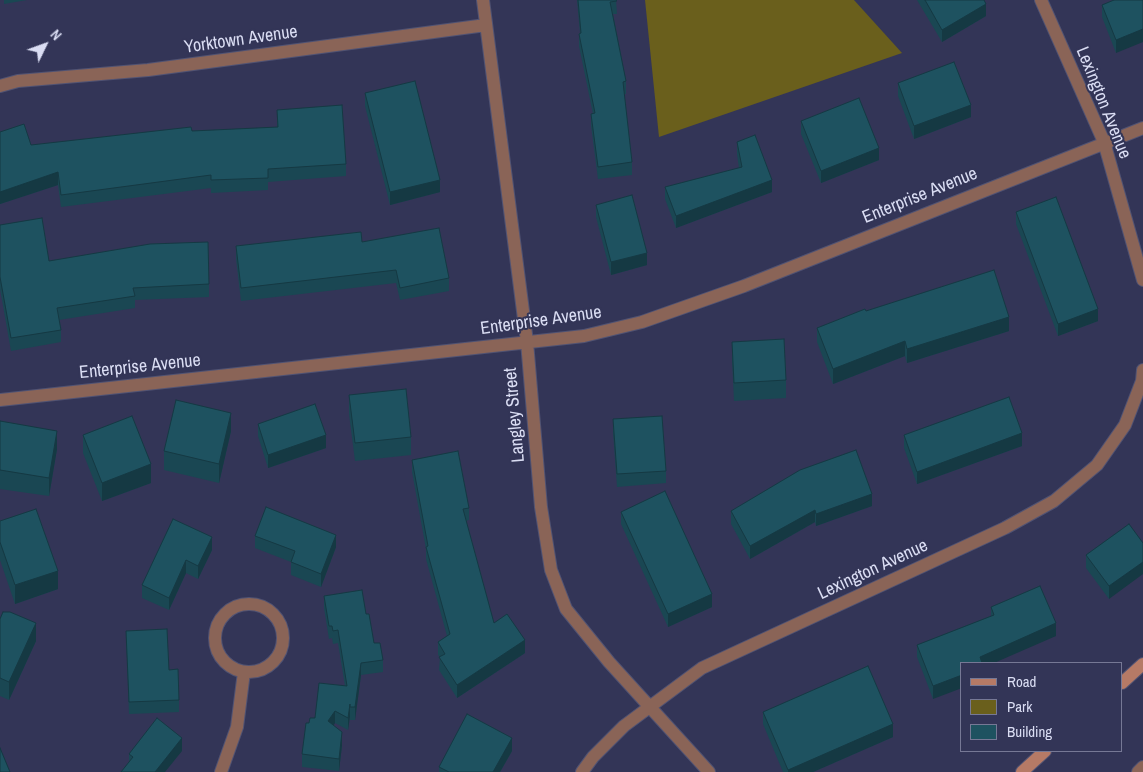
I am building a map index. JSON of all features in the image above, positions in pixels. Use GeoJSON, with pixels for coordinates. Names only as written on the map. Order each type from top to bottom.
{"type":"FeatureCollection","features":[{"type":"Feature","properties":{"kind":"main road"},"geometry":{"type":"LineString","coordinates":[[1123,682],[1143,664]]}},
{"type":"Feature","properties":{"kind":"main road"},"geometry":{"type":"LineString","coordinates":[[1022,772],[1045,752]]}},
{"type":"Feature","properties":{"kind":"street","name":"Langley Street"},"geometry":{"type":"LineString","coordinates":[[483,0],[527,342],[540,507],[551,570],[566,609],[609,662],[709,772]]}},
{"type":"Feature","properties":{"kind":"street","name":"Lexington Avenue"},"geometry":{"type":"LineString","coordinates":[[1040,0],[1104,142],[1143,280]]}},
{"type":"Feature","properties":{"kind":"street","name":"Yorktown Avenue"},"geometry":{"type":"LineString","coordinates":[[0,86],[18,80],[148,70],[486,25]]}},
{"type":"Feature","properties":{"kind":"street","name":"Enterprise Avenue"},"geometry":{"type":"LineString","coordinates":[[0,400],[584,336],[642,322],[744,286],[1143,128]]}},
{"type":"Feature","properties":{"kind":"street","name":"Lexington Avenue"},"geometry":{"type":"LineString","coordinates":[[582,772],[593,756],[624,726],[702,668],[1005,528],[1054,501],[1097,465],[1125,425],[1142,381],[1143,370]]}},
{"type":"Feature","properties":{"kind":"street"},"geometry":{"type":"LineString","coordinates":[[251,603],[262,606],[275,616],[283,630],[283,641],[280,652],[270,664],[255,672],[244,672],[233,668],[223,661],[217,651],[214,640],[215,628],[220,617],[229,609],[240,604],[251,603]]}},
{"type":"Feature","properties":{"kind":"street"},"geometry":{"type":"LineString","coordinates":[[221,772],[237,727],[244,672]]}},
{"type":"Feature","properties":{"kind":"street"},"geometry":{"type":"LineString","coordinates":[[1138,772],[1143,767]]}},
{"type":"Feature","properties":{"kind":"green space"},"geometry":{"type":"Polygon","coordinates":[[[645,0],[854,0],[902,53],[659,137],[645,0]]]}},
{"type":"Feature","properties":{"kind":"building"},"geometry":{"type":"Polygon","coordinates":[[[578,0],[617,1],[610,2],[626,81],[623,82],[632,162],[598,167],[591,114],[595,113],[579,34],[581,33],[578,0]]]}},
{"type":"Feature","properties":{"kind":"building"},"geometry":{"type":"Polygon","coordinates":[[[925,0],[984,0],[986,4],[942,30],[925,0]]]}},
{"type":"Feature","properties":{"kind":"building"},"geometry":{"type":"Polygon","coordinates":[[[1114,0],[1143,0],[1143,29],[1116,40],[1102,5],[1114,0]]]}},
{"type":"Feature","properties":{"kind":"building"},"geometry":{"type":"Polygon","coordinates":[[[954,62],[971,105],[914,126],[898,83],[954,62]]]}},
{"type":"Feature","properties":{"kind":"building"},"geometry":{"type":"Polygon","coordinates":[[[415,81],[440,180],[390,192],[365,93],[415,81]]]}},
{"type":"Feature","properties":{"kind":"building"},"geometry":{"type":"Polygon","coordinates":[[[859,98],[879,148],[821,171],[801,121],[859,98]]]}},
{"type":"Feature","properties":{"kind":"building"},"geometry":{"type":"Polygon","coordinates":[[[342,105],[346,164],[268,169],[268,178],[211,180],[211,175],[61,195],[58,172],[0,192],[0,132],[24,124],[31,145],[191,127],[192,131],[278,127],[277,110],[342,105]]]}},
{"type":"Feature","properties":{"kind":"building"},"geometry":{"type":"Polygon","coordinates":[[[755,135],[772,180],[676,216],[665,187],[742,167],[737,142],[755,135]]]}},
{"type":"Feature","properties":{"kind":"building"},"geometry":{"type":"Polygon","coordinates":[[[632,195],[647,253],[611,262],[596,205],[632,195]]]}},
{"type":"Feature","properties":{"kind":"building"},"geometry":{"type":"Polygon","coordinates":[[[1056,197],[1098,309],[1058,324],[1016,212],[1056,197]]]}},
{"type":"Feature","properties":{"kind":"building"},"geometry":{"type":"Polygon","coordinates":[[[42,218],[49,261],[150,244],[208,242],[209,284],[133,288],[135,296],[57,308],[61,330],[11,338],[0,277],[0,225],[42,218]]]}},
{"type":"Feature","properties":{"kind":"building"},"geometry":{"type":"Polygon","coordinates":[[[439,228],[449,278],[400,288],[396,270],[241,288],[236,246],[361,232],[362,242],[439,228]]]}},
{"type":"Feature","properties":{"kind":"building"},"geometry":{"type":"Polygon","coordinates":[[[994,270],[1009,317],[907,349],[905,341],[833,369],[817,328],[865,309],[866,311],[994,270]]]}},
{"type":"Feature","properties":{"kind":"building"},"geometry":{"type":"Polygon","coordinates":[[[784,339],[786,380],[734,383],[732,342],[784,339]]]}},
{"type":"Feature","properties":{"kind":"building"},"geometry":{"type":"Polygon","coordinates":[[[406,389],[411,437],[355,443],[349,395],[406,389]]]}},
{"type":"Feature","properties":{"kind":"building"},"geometry":{"type":"Polygon","coordinates":[[[1009,397],[1022,433],[917,472],[904,435],[1009,397]]]}},
{"type":"Feature","properties":{"kind":"building"},"geometry":{"type":"Polygon","coordinates":[[[176,400],[231,413],[219,464],[164,451],[176,400]]]}},
{"type":"Feature","properties":{"kind":"building"},"geometry":{"type":"Polygon","coordinates":[[[315,404],[326,435],[268,455],[258,424],[315,404]]]}},
{"type":"Feature","properties":{"kind":"building"},"geometry":{"type":"Polygon","coordinates":[[[132,416],[151,464],[102,483],[83,435],[132,416]]]}},
{"type":"Feature","properties":{"kind":"building"},"geometry":{"type":"Polygon","coordinates":[[[662,416],[666,471],[617,474],[613,419],[662,416]]]}},
{"type":"Feature","properties":{"kind":"building"},"geometry":{"type":"Polygon","coordinates":[[[0,421],[57,431],[49,478],[0,470],[0,421]]]}},
{"type":"Feature","properties":{"kind":"building"},"geometry":{"type":"Polygon","coordinates":[[[856,450],[872,494],[816,514],[815,510],[750,546],[731,511],[800,470],[856,450]]]}},
{"type":"Feature","properties":{"kind":"building"},"geometry":{"type":"Polygon","coordinates":[[[458,451],[469,508],[463,509],[494,623],[507,614],[525,640],[457,685],[439,657],[445,654],[438,642],[450,634],[426,547],[428,546],[412,460],[458,451]]]}},
{"type":"Feature","properties":{"kind":"building"},"geometry":{"type":"Polygon","coordinates":[[[665,491],[712,594],[668,614],[621,512],[665,491]]]}},
{"type":"Feature","properties":{"kind":"building"},"geometry":{"type":"Polygon","coordinates":[[[266,507],[336,535],[321,574],[291,562],[295,551],[255,536],[266,507]]]}},
{"type":"Feature","properties":{"kind":"building"},"geometry":{"type":"Polygon","coordinates":[[[36,509],[58,571],[15,585],[0,542],[0,521],[36,509]]]}},
{"type":"Feature","properties":{"kind":"building"},"geometry":{"type":"Polygon","coordinates":[[[173,519],[212,537],[198,566],[186,560],[169,598],[142,585],[173,519]]]}},
{"type":"Feature","properties":{"kind":"building"},"geometry":{"type":"Polygon","coordinates":[[[1129,524],[1143,543],[1143,562],[1109,586],[1086,555],[1129,524]]]}},
{"type":"Feature","properties":{"kind":"building"},"geometry":{"type":"Polygon","coordinates":[[[1040,586],[1056,623],[980,657],[982,662],[960,662],[960,676],[933,686],[917,645],[994,615],[991,607],[1040,586]]]}},
{"type":"Feature","properties":{"kind":"building"},"geometry":{"type":"Polygon","coordinates":[[[362,590],[366,614],[369,614],[374,643],[380,643],[383,660],[361,663],[355,707],[350,707],[350,704],[348,718],[335,711],[328,721],[342,732],[339,759],[302,754],[306,723],[309,723],[310,718],[315,718],[319,683],[347,686],[338,630],[333,631],[332,626],[329,626],[324,596],[362,590]]]}},
{"type":"Feature","properties":{"kind":"building"},"geometry":{"type":"Polygon","coordinates":[[[3,612],[10,612],[36,623],[9,682],[0,678],[0,619],[3,612]]]}},
{"type":"Feature","properties":{"kind":"building"},"geometry":{"type":"Polygon","coordinates":[[[167,629],[169,670],[178,669],[179,700],[129,702],[126,631],[167,629]]]}},
{"type":"Feature","properties":{"kind":"building"},"geometry":{"type":"Polygon","coordinates":[[[868,666],[893,724],[788,770],[763,712],[868,666]]]}},
{"type":"Feature","properties":{"kind":"building"},"geometry":{"type":"Polygon","coordinates":[[[467,714],[512,738],[493,772],[449,772],[439,767],[467,714]]]}},
{"type":"Feature","properties":{"kind":"building"},"geometry":{"type":"Polygon","coordinates":[[[157,718],[182,738],[155,772],[121,772],[133,757],[129,754],[157,718]]]}},
{"type":"Feature","properties":{"kind":"building"},"geometry":{"type":"Polygon","coordinates":[[[0,748],[10,772],[0,772],[0,748]]]}}]}
